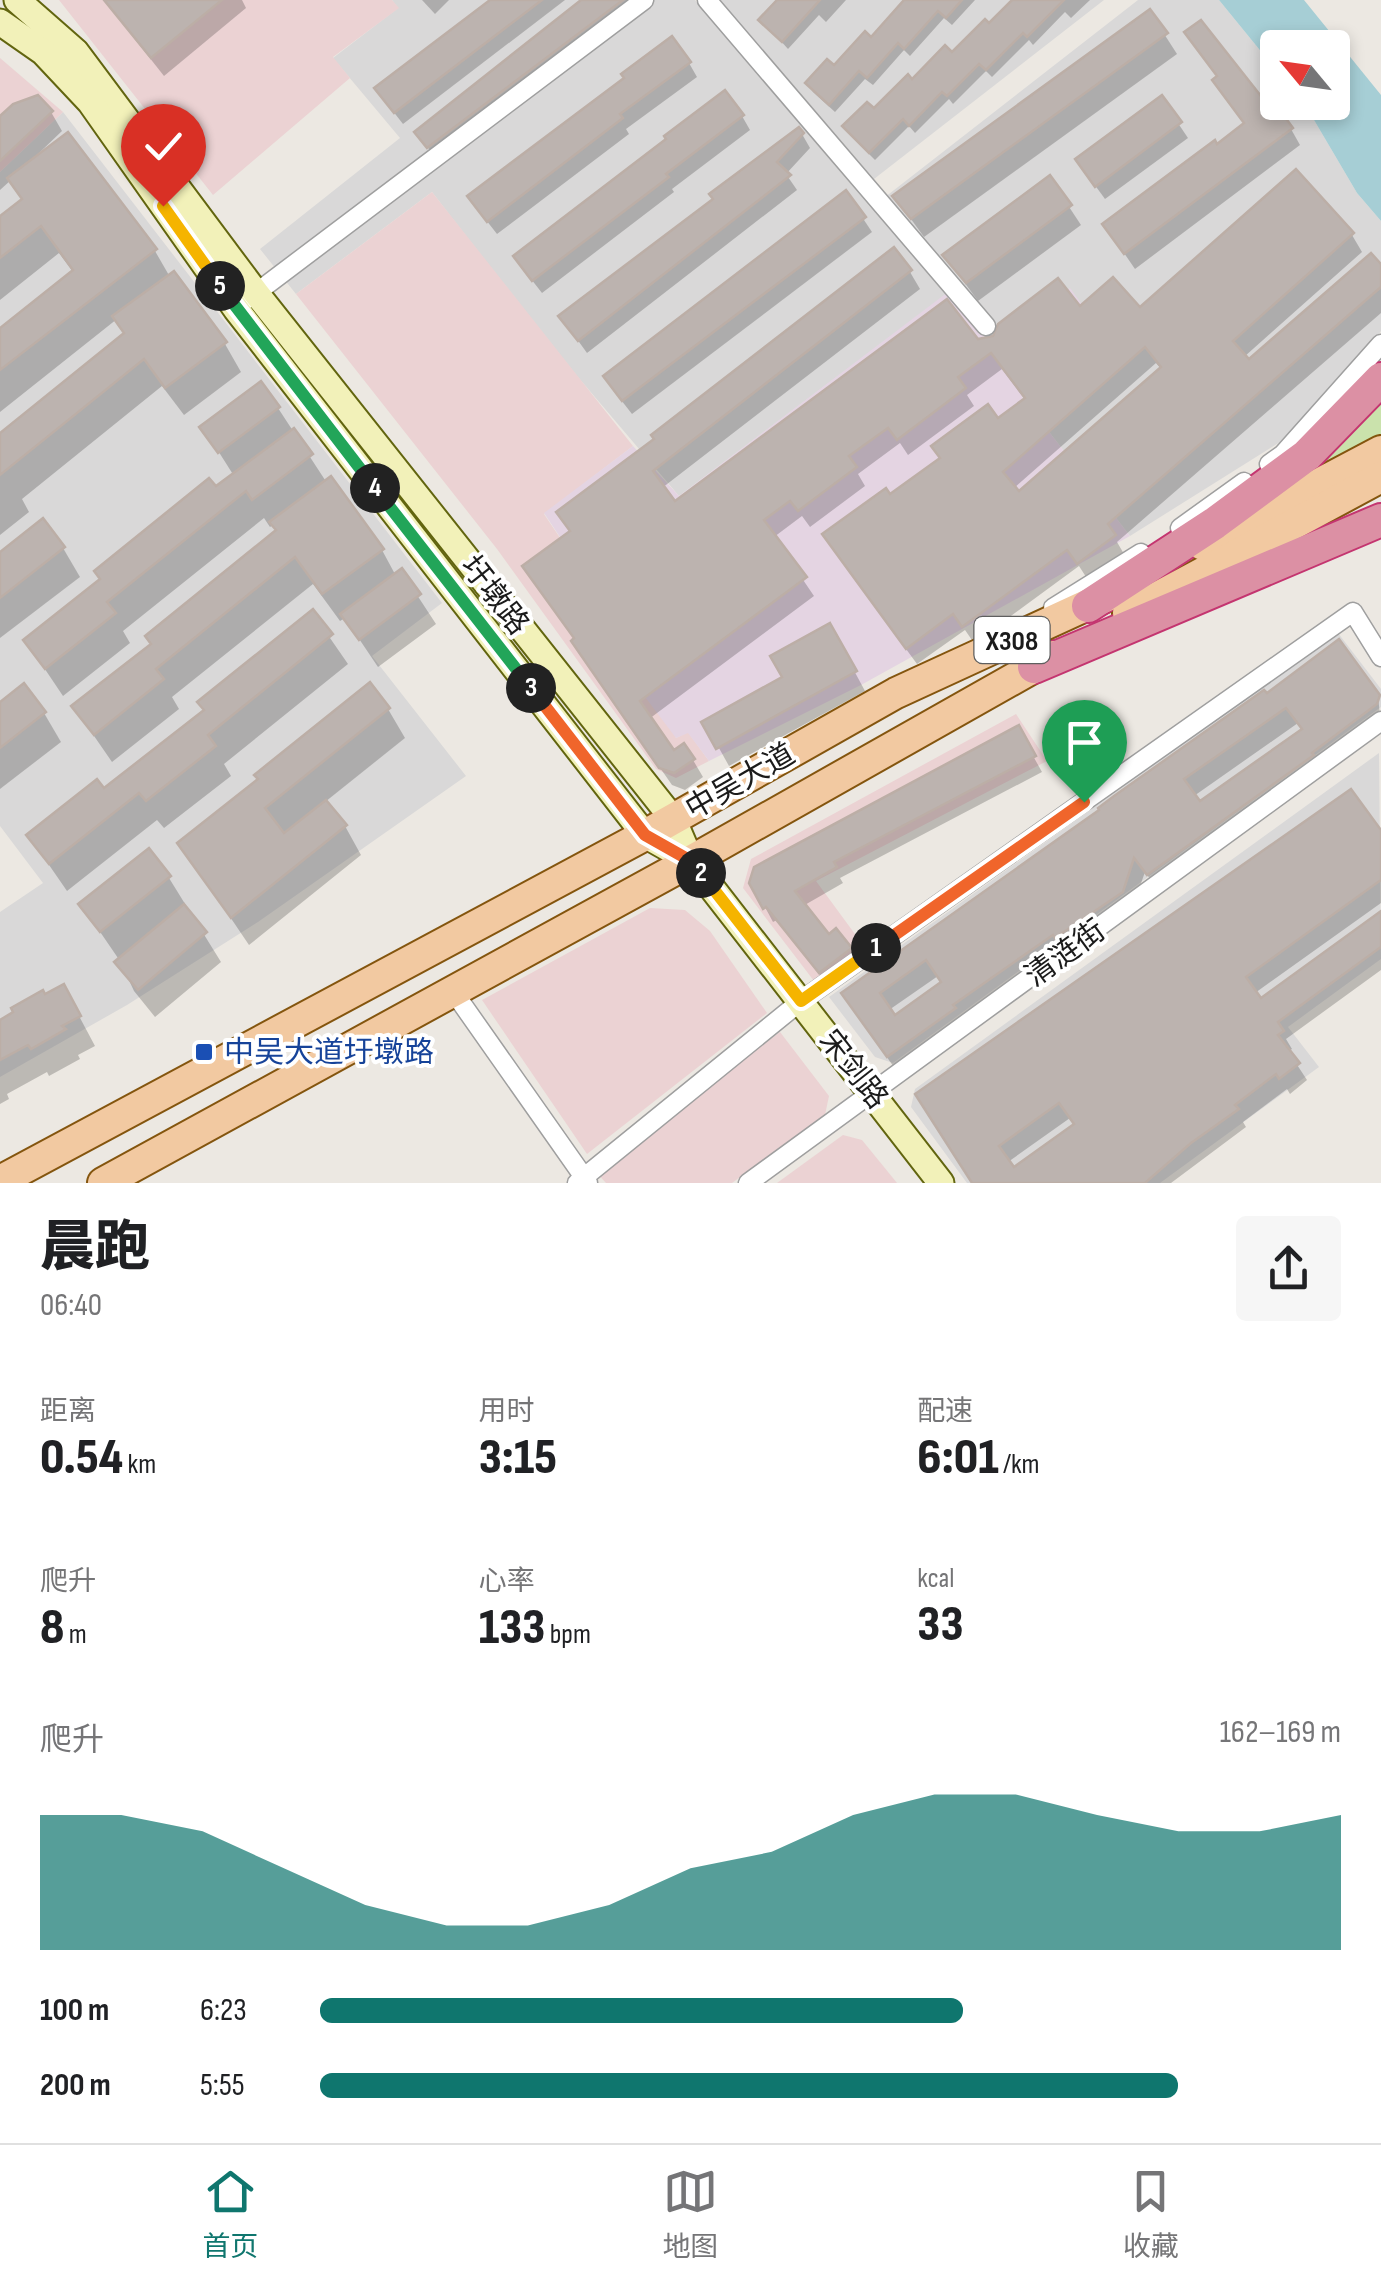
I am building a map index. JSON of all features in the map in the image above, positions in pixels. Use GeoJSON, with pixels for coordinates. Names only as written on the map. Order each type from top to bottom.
{"type":"FeatureCollection","features":[{"type":"Feature","properties":{"kind":"highway"},"geometry":{"type":"LineString","coordinates":[[1088,606],[1215,523],[1308,455],[1381,378]]}},
{"type":"Feature","properties":{"kind":"highway"},"geometry":{"type":"LineString","coordinates":[[1034,667],[1381,520]]}},
{"type":"Feature","properties":{"kind":"main road","name":"圩墩路"},"geometry":{"type":"LineString","coordinates":[[17,0],[76,52],[246,301],[673,819],[691,861]]}},
{"type":"Feature","properties":{"kind":"main road"},"geometry":{"type":"LineString","coordinates":[[42,0],[60,14],[76,38],[106,96]]}},
{"type":"Feature","properties":{"kind":"main road","name":"圩墩路"},"geometry":{"type":"LineString","coordinates":[[0,22],[43,52],[90,102],[246,301],[645,835],[691,861]]}},
{"type":"Feature","properties":{"kind":"main road","name":"中吴大道"},"geometry":{"type":"LineString","coordinates":[[0,1181],[645,835],[896,693],[1088,606],[1381,451]]}},
{"type":"Feature","properties":{"kind":"main road","name":"中吴大道"},"geometry":{"type":"LineString","coordinates":[[103,1183],[1381,478]]}},
{"type":"Feature","properties":{"kind":"main road","name":"宋剑路"},"geometry":{"type":"LineString","coordinates":[[691,861],[941,1183]]}},
{"type":"Feature","properties":{"kind":"street"},"geometry":{"type":"LineString","coordinates":[[246,301],[644,0]]}},
{"type":"Feature","properties":{"kind":"street"},"geometry":{"type":"LineString","coordinates":[[707,0],[986,326]]}},
{"type":"Feature","properties":{"kind":"street"},"geometry":{"type":"LineString","coordinates":[[970,659],[1171,534],[1283,454],[1381,344]]}},
{"type":"Feature","properties":{"kind":"street"},"geometry":{"type":"LineString","coordinates":[[454,991],[583,1181],[801,1001],[1352,612],[1381,657]]}},
{"type":"Feature","properties":{"kind":"street","name":"清涟街"},"geometry":{"type":"LineString","coordinates":[[748,1183],[1381,721]]}},
{"type":"Feature","properties":{"kind":"shaded area"},"geometry":{"type":"Polygon","coordinates":[[[59,0],[392,0],[399,8],[333,57],[350,78],[213,195],[59,0]]]}},
{"type":"Feature","properties":{"kind":"shaded area"},"geometry":{"type":"Polygon","coordinates":[[[392,0],[695,0],[871,208],[1138,0],[1219,0],[1260,50],[1260,120],[1314,120],[1357,193],[1381,221],[1381,331],[1357,365],[1280,442],[1130,536],[1022,397],[1102,332],[991,345],[948,293],[679,496],[549,343],[432,192],[296,294],[260,249],[400,138],[333,58],[398,8],[392,0]]]}},
{"type":"Feature","properties":{"kind":"shaded area"},"geometry":{"type":"Polygon","coordinates":[[[720,0],[1104,0],[874,179],[720,0]]]}},
{"type":"Feature","properties":{"kind":"shaded area"},"geometry":{"type":"Polygon","coordinates":[[[0,58],[63,112],[0,172],[0,58]]]}},
{"type":"Feature","properties":{"kind":"shaded area"},"geometry":{"type":"Polygon","coordinates":[[[63,112],[442,603],[372,656],[466,776],[258,922],[127,1005],[0,1077],[0,912],[43,883],[0,826],[0,172],[63,112]]]}},
{"type":"Feature","properties":{"kind":"shaded area"},"geometry":{"type":"Polygon","coordinates":[[[432,192],[633,446],[544,514],[632,645],[676,738],[688,732],[709,761],[676,778],[656,769],[497,549],[296,294],[432,192]]]}},
{"type":"Feature","properties":{"kind":"shaded area"},"geometry":{"type":"Polygon","coordinates":[[[1070,288],[1102,332],[1022,397],[1130,536],[861,685],[709,761],[688,733],[676,738],[615,657],[631,644],[544,513],[633,446],[679,496],[948,292],[991,345],[1070,288]]]}},
{"type":"Feature","properties":{"kind":"shaded area"},"geometry":{"type":"Polygon","coordinates":[[[1338,633],[1381,689],[1381,707],[893,1063],[875,1057],[829,997],[1338,633]]]}},
{"type":"Feature","properties":{"kind":"shaded area"},"geometry":{"type":"Polygon","coordinates":[[[1016,714],[1047,761],[816,881],[863,945],[814,981],[743,888],[751,859],[1016,714]]]}},
{"type":"Feature","properties":{"kind":"shaded area"},"geometry":{"type":"Polygon","coordinates":[[[1379,753],[1381,959],[1288,1027],[1319,1067],[1160,1183],[967,1183],[911,1107],[915,1089],[1379,753]]]}},
{"type":"Feature","properties":{"kind":"shaded area"},"geometry":{"type":"Polygon","coordinates":[[[650,908],[685,910],[710,931],[767,1013],[587,1154],[482,1000],[650,908]]]}},
{"type":"Feature","properties":{"kind":"shaded area"},"geometry":{"type":"Polygon","coordinates":[[[780,1032],[829,1096],[825,1115],[732,1183],[606,1183],[595,1171],[780,1032]]]}},
{"type":"Feature","properties":{"kind":"shaded area"},"geometry":{"type":"Polygon","coordinates":[[[843,1135],[862,1140],[897,1183],[777,1183],[843,1135]]]}},
{"type":"Feature","properties":{"kind":"green space"},"geometry":{"type":"Polygon","coordinates":[[[1381,397],[1381,437],[1314,474],[1309,466],[1381,397]]]}},
{"type":"Feature","properties":{"kind":"water"},"geometry":{"type":"Polygon","coordinates":[[[1219,0],[1304,0],[1328,30],[1260,30],[1260,50],[1219,0]]]}},
{"type":"Feature","properties":{"kind":"water"},"geometry":{"type":"Polygon","coordinates":[[[1350,57],[1381,95],[1381,221],[1357,193],[1314,120],[1350,120],[1350,57]]]}},
{"type":"Feature","properties":{"kind":"building"},"geometry":{"type":"Polygon","coordinates":[[[104,0],[222,0],[151,58],[104,0]]]}},
{"type":"Feature","properties":{"kind":"building"},"geometry":{"type":"Polygon","coordinates":[[[490,0],[542,0],[394,113],[374,88],[490,0]]]}},
{"type":"Feature","properties":{"kind":"building"},"geometry":{"type":"Polygon","coordinates":[[[581,0],[623,0],[427,148],[414,132],[581,0]]]}},
{"type":"Feature","properties":{"kind":"building"},"geometry":{"type":"Polygon","coordinates":[[[777,0],[820,0],[782,42],[758,20],[777,0]]]}},
{"type":"Feature","properties":{"kind":"building"},"geometry":{"type":"Polygon","coordinates":[[[904,0],[962,0],[946,18],[938,11],[904,49],[898,43],[867,78],[859,71],[829,105],[805,83],[827,59],[834,65],[865,31],[871,37],[904,0]]]}},
{"type":"Feature","properties":{"kind":"building"},"geometry":{"type":"Polygon","coordinates":[[[1012,0],[1064,0],[986,70],[979,64],[947,96],[942,92],[909,126],[903,119],[869,153],[842,126],[867,102],[874,108],[908,74],[912,79],[945,45],[952,52],[985,19],[989,23],[1012,0]]]}},
{"type":"Feature","properties":{"kind":"building"},"geometry":{"type":"Polygon","coordinates":[[[1150,9],[1168,33],[911,219],[892,196],[1150,9]]]}},
{"type":"Feature","properties":{"kind":"building"},"geometry":{"type":"Polygon","coordinates":[[[1201,20],[1260,95],[1260,120],[1287,120],[1293,128],[1124,254],[1102,224],[1244,123],[1212,80],[1217,76],[1184,32],[1201,20]]]}},
{"type":"Feature","properties":{"kind":"building"},"geometry":{"type":"Polygon","coordinates":[[[672,36],[691,62],[487,222],[467,196],[624,78],[621,74],[672,36]]]}},
{"type":"Feature","properties":{"kind":"building"},"geometry":{"type":"Polygon","coordinates":[[[725,90],[744,115],[532,281],[513,256],[725,90]]]}},
{"type":"Feature","properties":{"kind":"building"},"geometry":{"type":"Polygon","coordinates":[[[38,95],[53,111],[0,161],[0,116],[13,104],[38,95]]]}},
{"type":"Feature","properties":{"kind":"building"},"geometry":{"type":"Polygon","coordinates":[[[1162,95],[1182,122],[1095,187],[1075,159],[1162,95]]]}},
{"type":"Feature","properties":{"kind":"building"},"geometry":{"type":"Polygon","coordinates":[[[799,127],[804,133],[777,162],[791,175],[578,341],[558,316],[713,199],[709,194],[799,127]]]}},
{"type":"Feature","properties":{"kind":"building"},"geometry":{"type":"Polygon","coordinates":[[[68,132],[157,249],[0,370],[0,328],[73,270],[41,226],[0,258],[0,216],[22,199],[7,178],[68,132]]]}},
{"type":"Feature","properties":{"kind":"building"},"geometry":{"type":"Polygon","coordinates":[[[1296,169],[1354,233],[1233,341],[1249,359],[1371,253],[1381,264],[1381,287],[1108,524],[1116,535],[1077,564],[1067,550],[962,627],[953,614],[906,649],[822,534],[886,488],[890,494],[940,458],[931,446],[988,404],[998,418],[1025,398],[991,353],[958,377],[966,388],[897,440],[888,428],[849,456],[857,467],[798,511],[790,501],[764,520],[807,577],[640,701],[674,750],[684,743],[695,759],[674,773],[659,768],[522,566],[570,531],[556,512],[654,439],[651,435],[894,247],[912,270],[653,471],[675,501],[947,299],[978,339],[993,336],[998,324],[1058,278],[1080,306],[1113,277],[1140,307],[1296,169]],[[1145,347],[1003,472],[1019,491],[1161,367],[1145,347]]]}},
{"type":"Feature","properties":{"kind":"building"},"geometry":{"type":"Polygon","coordinates":[[[1050,175],[1072,205],[966,283],[942,255],[1050,175]]]}},
{"type":"Feature","properties":{"kind":"building"},"geometry":{"type":"Polygon","coordinates":[[[846,190],[866,217],[622,401],[603,376],[846,190]]]}},
{"type":"Feature","properties":{"kind":"building"},"geometry":{"type":"Polygon","coordinates":[[[174,271],[227,342],[165,388],[144,359],[0,475],[0,433],[124,333],[112,316],[174,271]]]}},
{"type":"Feature","properties":{"kind":"building"},"geometry":{"type":"Polygon","coordinates":[[[261,381],[280,407],[218,453],[199,427],[261,381]]]}},
{"type":"Feature","properties":{"kind":"building"},"geometry":{"type":"Polygon","coordinates":[[[294,428],[313,454],[252,500],[246,491],[107,602],[116,613],[45,669],[23,640],[100,579],[94,571],[209,478],[216,486],[294,428]]]}},
{"type":"Feature","properties":{"kind":"building"},"geometry":{"type":"Polygon","coordinates":[[[331,476],[384,549],[322,594],[295,557],[156,669],[164,679],[94,735],[71,706],[151,644],[145,636],[276,530],[269,522],[331,476]]]}},
{"type":"Feature","properties":{"kind":"building"},"geometry":{"type":"Polygon","coordinates":[[[43,518],[65,547],[0,598],[0,552],[43,518]]]}},
{"type":"Feature","properties":{"kind":"building"},"geometry":{"type":"Polygon","coordinates":[[[402,568],[421,594],[359,640],[340,614],[402,568]]]}},
{"type":"Feature","properties":{"kind":"building"},"geometry":{"type":"Polygon","coordinates":[[[313,609],[333,634],[208,735],[216,746],[146,801],[139,793],[49,864],[26,835],[97,779],[104,788],[204,710],[197,702],[313,609]]]}},
{"type":"Feature","properties":{"kind":"building"},"geometry":{"type":"Polygon","coordinates":[[[830,623],[857,671],[716,749],[701,722],[782,677],[770,656],[830,623]]]}},
{"type":"Feature","properties":{"kind":"building"},"geometry":{"type":"Polygon","coordinates":[[[1339,639],[1380,695],[1377,704],[1314,755],[1147,875],[1134,858],[1123,892],[1055,938],[1053,935],[887,1057],[841,993],[1264,690],[1267,693],[1339,639]],[[1286,708],[1184,779],[1200,801],[1302,729],[1286,708]],[[926,960],[880,993],[895,1015],[941,982],[926,960]]]}},
{"type":"Feature","properties":{"kind":"building"},"geometry":{"type":"Polygon","coordinates":[[[370,682],[390,708],[265,808],[284,833],[326,800],[347,825],[231,918],[177,843],[370,682]]]}},
{"type":"Feature","properties":{"kind":"building"},"geometry":{"type":"Polygon","coordinates":[[[24,683],[46,712],[0,748],[0,702],[24,683]]]}},
{"type":"Feature","properties":{"kind":"building"},"geometry":{"type":"Polygon","coordinates":[[[1019,725],[1036,756],[834,862],[837,867],[795,891],[829,934],[836,928],[852,948],[819,973],[766,907],[763,909],[749,883],[754,867],[1019,725]]]}},
{"type":"Feature","properties":{"kind":"building"},"geometry":{"type":"Polygon","coordinates":[[[1351,789],[1381,830],[1381,880],[1246,977],[1261,998],[1381,911],[1381,947],[1278,1022],[1284,1031],[1278,1035],[1300,1063],[1279,1079],[1276,1074],[1235,1105],[1239,1109],[1145,1183],[972,1183],[915,1094],[1351,789]],[[1059,1103],[999,1146],[1014,1167],[1074,1124],[1059,1103]]]}},
{"type":"Feature","properties":{"kind":"building"},"geometry":{"type":"Polygon","coordinates":[[[149,848],[171,876],[100,932],[78,904],[149,848]]]}},
{"type":"Feature","properties":{"kind":"building"},"geometry":{"type":"Polygon","coordinates":[[[184,904],[207,932],[138,990],[114,962],[184,904]]]}},
{"type":"Feature","properties":{"kind":"building"},"geometry":{"type":"Polygon","coordinates":[[[64,984],[81,1016],[31,1049],[28,1045],[0,1060],[0,1020],[13,1012],[11,1008],[43,990],[45,994],[64,984]]]}},
{"type":"Feature","properties":{"kind":"place","name":"中吴大道圩墩路"},"geometry":{"type":"Point","coordinates":[204,1052]}},
{"type":"Feature","properties":{"kind":"route"},"geometry":{"type":"LineString","coordinates":[[163,206],[236,309],[645,835],[691,861],[801,1001],[1084,802]]}}]}
